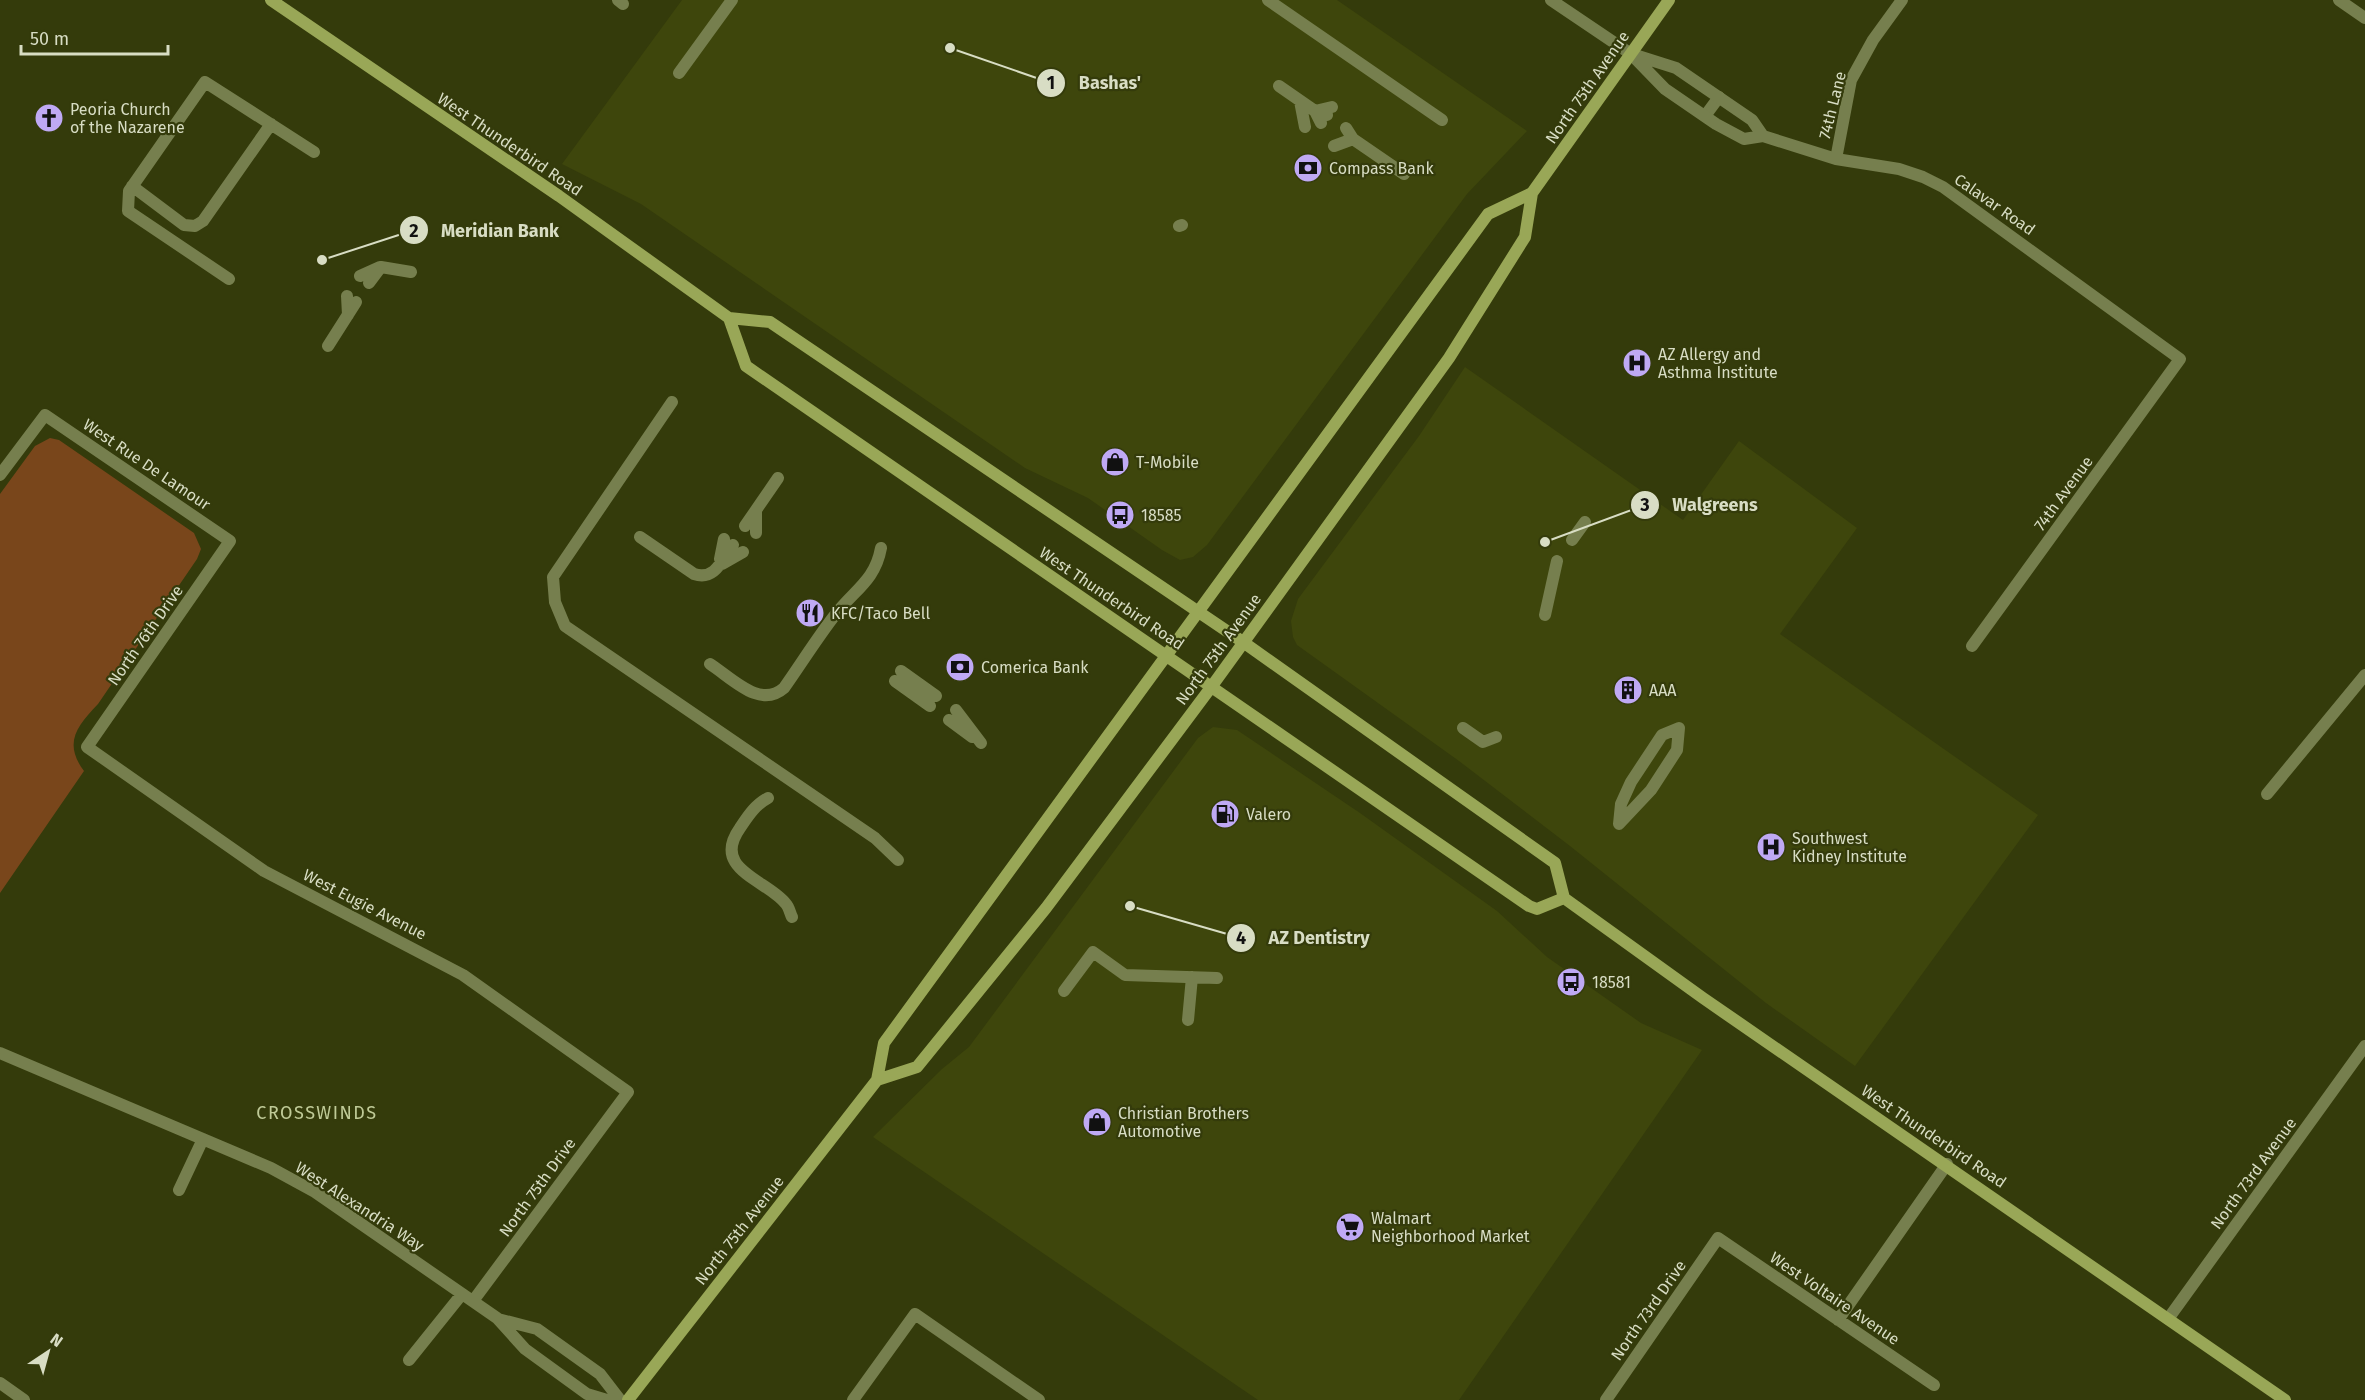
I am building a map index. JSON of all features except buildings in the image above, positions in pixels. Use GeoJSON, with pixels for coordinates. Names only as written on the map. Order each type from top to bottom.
{"type":"FeatureCollection","features":[{"type":"Feature","properties":{"kind":"main road","name":"West Thunderbird Road"},"geometry":{"type":"LineString","coordinates":[[271,0],[559,196],[729,318],[746,366],[828,425],[1212,686],[1529,906],[1537,909],[1564,898],[1713,1005],[1947,1164],[2285,1400]]}},
{"type":"Feature","properties":{"kind":"main road","name":"North 75th Avenue"},"geometry":{"type":"LineString","coordinates":[[876,1080],[917,1067],[1052,899],[1212,686],[1449,358],[1525,237],[1532,193],[1669,0]]}},
{"type":"Feature","properties":{"kind":"main road","name":"North 75th Avenue"},"geometry":{"type":"LineString","coordinates":[[628,1400],[876,1080],[884,1043],[1488,214],[1532,193]]}},
{"type":"Feature","properties":{"kind":"main road"},"geometry":{"type":"LineString","coordinates":[[729,318],[770,322],[1243,642],[1555,863],[1564,898]]}},
{"type":"Feature","properties":{"kind":"street"},"geometry":{"type":"LineString","coordinates":[[679,73],[732,0]]}},
{"type":"Feature","properties":{"kind":"street"},"geometry":{"type":"LineString","coordinates":[[1268,0],[1442,120]]}},
{"type":"Feature","properties":{"kind":"street"},"geometry":{"type":"LineString","coordinates":[[1551,0],[1631,54]]}},
{"type":"Feature","properties":{"kind":"street","name":"74th Lane"},"geometry":{"type":"LineString","coordinates":[[1836,159],[1851,80],[1873,40],[1902,0]]}},
{"type":"Feature","properties":{"kind":"street"},"geometry":{"type":"LineString","coordinates":[[2339,0],[2365,18]]}},
{"type":"Feature","properties":{"kind":"street","name":"Calavar Road"},"geometry":{"type":"LineString","coordinates":[[1631,54],[1676,68],[1752,120],[1764,136]]}},
{"type":"Feature","properties":{"kind":"street","name":"Calavar Road"},"geometry":{"type":"LineString","coordinates":[[1631,54],[1665,89],[1744,139],[1764,136],[1836,159],[1899,169],[1943,187],[2180,358]]}},
{"type":"Feature","properties":{"kind":"street"},"geometry":{"type":"LineString","coordinates":[[229,279],[128,211],[129,191],[132,186],[205,82],[314,152]]}},
{"type":"Feature","properties":{"kind":"street"},"geometry":{"type":"LineString","coordinates":[[1279,86],[1324,114]]}},
{"type":"Feature","properties":{"kind":"street"},"geometry":{"type":"LineString","coordinates":[[1705,116],[1719,97]]}},
{"type":"Feature","properties":{"kind":"street"},"geometry":{"type":"LineString","coordinates":[[1300,101],[1305,127]]}},
{"type":"Feature","properties":{"kind":"street"},"geometry":{"type":"LineString","coordinates":[[132,186],[184,225],[195,226],[203,221],[271,124]]}},
{"type":"Feature","properties":{"kind":"street"},"geometry":{"type":"LineString","coordinates":[[1345,134],[1404,174]]}},
{"type":"Feature","properties":{"kind":"street"},"geometry":{"type":"LineString","coordinates":[[364,280],[381,267],[411,272]]}},
{"type":"Feature","properties":{"kind":"street"},"geometry":{"type":"LineString","coordinates":[[328,346],[348,315],[352,299]]}},
{"type":"Feature","properties":{"kind":"street","name":"74th Avenue"},"geometry":{"type":"LineString","coordinates":[[1972,646],[2180,358]]}},
{"type":"Feature","properties":{"kind":"street"},"geometry":{"type":"LineString","coordinates":[[672,402],[553,577],[555,602],[565,626],[875,838],[898,860]]}},
{"type":"Feature","properties":{"kind":"street","name":"West Rue De Lamour"},"geometry":{"type":"LineString","coordinates":[[0,475],[45,415],[230,541]]}},
{"type":"Feature","properties":{"kind":"street"},"geometry":{"type":"LineString","coordinates":[[756,509],[746,526],[778,478]]}},
{"type":"Feature","properties":{"kind":"street"},"geometry":{"type":"LineString","coordinates":[[1572,540],[1585,522]]}},
{"type":"Feature","properties":{"kind":"street"},"geometry":{"type":"LineString","coordinates":[[640,537],[694,574],[704,578],[713,574],[728,542]]}},
{"type":"Feature","properties":{"kind":"street","name":"North 76th Drive"},"geometry":{"type":"LineString","coordinates":[[87,747],[230,541]]}},
{"type":"Feature","properties":{"kind":"street"},"geometry":{"type":"LineString","coordinates":[[710,664],[758,696],[776,694],[784,688],[835,614],[868,579],[878,565],[881,548]]}},
{"type":"Feature","properties":{"kind":"street"},"geometry":{"type":"LineString","coordinates":[[718,566],[743,552]]}},
{"type":"Feature","properties":{"kind":"street"},"geometry":{"type":"LineString","coordinates":[[1545,615],[1557,561]]}},
{"type":"Feature","properties":{"kind":"street"},"geometry":{"type":"LineString","coordinates":[[2267,794],[2365,675]]}},
{"type":"Feature","properties":{"kind":"street"},"geometry":{"type":"LineString","coordinates":[[898,676],[933,701]]}},
{"type":"Feature","properties":{"kind":"street"},"geometry":{"type":"LineString","coordinates":[[952,715],[981,743]]}},
{"type":"Feature","properties":{"kind":"street"},"geometry":{"type":"LineString","coordinates":[[1463,728],[1483,742],[1496,737]]}},
{"type":"Feature","properties":{"kind":"street"},"geometry":{"type":"LineString","coordinates":[[1679,728],[1677,750],[1651,790],[1619,824],[1621,804],[1631,782],[1662,735],[1679,728]]}},
{"type":"Feature","properties":{"kind":"street","name":"West Eugie Avenue"},"geometry":{"type":"LineString","coordinates":[[87,747],[264,871],[463,975],[628,1092]]}},
{"type":"Feature","properties":{"kind":"street"},"geometry":{"type":"LineString","coordinates":[[768,798],[757,804],[733,837],[732,854],[741,871],[786,903],[792,916]]}},
{"type":"Feature","properties":{"kind":"street"},"geometry":{"type":"LineString","coordinates":[[1064,991],[1093,952],[1125,975],[1217,978]]}},
{"type":"Feature","properties":{"kind":"street"},"geometry":{"type":"LineString","coordinates":[[1188,1020],[1192,977]]}},
{"type":"Feature","properties":{"kind":"street","name":"North 73rd Avenue"},"geometry":{"type":"LineString","coordinates":[[2168,1318],[2365,1047]]}},
{"type":"Feature","properties":{"kind":"street","name":"West Alexandria Way"},"geometry":{"type":"LineString","coordinates":[[0,1053],[271,1168],[315,1192],[497,1318],[525,1349],[587,1394],[607,1400]]}},
{"type":"Feature","properties":{"kind":"street","name":"North 75th Drive"},"geometry":{"type":"LineString","coordinates":[[473,1301],[628,1092]]}},
{"type":"Feature","properties":{"kind":"street"},"geometry":{"type":"LineString","coordinates":[[179,1190],[203,1138]]}},
{"type":"Feature","properties":{"kind":"street"},"geometry":{"type":"LineString","coordinates":[[1838,1320],[1947,1164]]}},
{"type":"Feature","properties":{"kind":"street","name":"West Voltaire Avenue"},"geometry":{"type":"LineString","coordinates":[[1718,1238],[1934,1385]]}},
{"type":"Feature","properties":{"kind":"street","name":"North 73rd Drive"},"geometry":{"type":"LineString","coordinates":[[1606,1400],[1718,1238]]}},
{"type":"Feature","properties":{"kind":"street"},"geometry":{"type":"LineString","coordinates":[[409,1360],[462,1294]]}},
{"type":"Feature","properties":{"kind":"street"},"geometry":{"type":"LineString","coordinates":[[853,1400],[915,1314],[1039,1400]]}},
{"type":"Feature","properties":{"kind":"street","name":"West Alexandria Way"},"geometry":{"type":"LineString","coordinates":[[497,1318],[537,1329],[600,1374],[620,1400]]}},
{"type":"Feature","properties":{"kind":"street"},"geometry":{"type":"LineString","coordinates":[[0,1383],[24,1400]]}},
{"type":"Feature","properties":{"kind":"shaded area"},"geometry":{"type":"Polygon","coordinates":[[[682,0],[1337,0],[1527,131],[1467,194],[1207,545],[1193,557],[1180,560],[1088,498],[1025,468],[641,204],[562,164],[682,0]]]}},
{"type":"Feature","properties":{"kind":"shaded area"},"geometry":{"type":"Polygon","coordinates":[[[1465,367],[1683,520],[1739,441],[1857,528],[1780,634],[2038,815],[1855,1066],[1766,1003],[1570,846],[1459,761],[1297,645],[1293,637],[1291,621],[1298,599],[1419,436],[1465,367]]]}},
{"type":"Feature","properties":{"kind":"shaded area"},"geometry":{"type":"Polygon","coordinates":[[[50,438],[59,440],[194,533],[201,549],[197,559],[98,704],[79,727],[75,735],[74,752],[84,771],[0,893],[0,494],[35,446],[50,438]]]}},
{"type":"Feature","properties":{"kind":"shaded area"},"geometry":{"type":"Polygon","coordinates":[[[1213,727],[1237,730],[1360,813],[1497,911],[1547,957],[1641,1023],[1702,1050],[1459,1400],[1258,1400],[873,1137],[942,1069],[969,1047],[1198,738],[1213,727]]]}},
{"type":"Feature","properties":{"kind":"place","name":"Bashas'"},"geometry":{"type":"Point","coordinates":[950,48]}},
{"type":"Feature","properties":{"kind":"place","name":"Peoria Church of the Nazarene"},"geometry":{"type":"Point","coordinates":[49,118]}},
{"type":"Feature","properties":{"kind":"place","name":"Compass Bank"},"geometry":{"type":"Point","coordinates":[1308,168]}},
{"type":"Feature","properties":{"kind":"place","name":"Meridian Bank"},"geometry":{"type":"Point","coordinates":[322,260]}},
{"type":"Feature","properties":{"kind":"place","name":"AZ Allergy and Asthma Institute"},"geometry":{"type":"Point","coordinates":[1637,363]}},
{"type":"Feature","properties":{"kind":"place","name":"T-Mobile"},"geometry":{"type":"Point","coordinates":[1115,462]}},
{"type":"Feature","properties":{"kind":"place","name":"18585"},"geometry":{"type":"Point","coordinates":[1120,515]}},
{"type":"Feature","properties":{"kind":"place","name":"Walgreens"},"geometry":{"type":"Point","coordinates":[1545,542]}},
{"type":"Feature","properties":{"kind":"place","name":"KFC/Taco Bell"},"geometry":{"type":"Point","coordinates":[810,613]}},
{"type":"Feature","properties":{"kind":"place","name":"Comerica Bank"},"geometry":{"type":"Point","coordinates":[960,667]}},
{"type":"Feature","properties":{"kind":"place","name":"AAA"},"geometry":{"type":"Point","coordinates":[1628,690]}},
{"type":"Feature","properties":{"kind":"place","name":"Valero"},"geometry":{"type":"Point","coordinates":[1225,814]}},
{"type":"Feature","properties":{"kind":"place","name":"Southwest Kidney Institute"},"geometry":{"type":"Point","coordinates":[1771,847]}},
{"type":"Feature","properties":{"kind":"place","name":"AZ Dentistry"},"geometry":{"type":"Point","coordinates":[1130,906]}},
{"type":"Feature","properties":{"kind":"place","name":"18581"},"geometry":{"type":"Point","coordinates":[1571,982]}},
{"type":"Feature","properties":{"kind":"place","name":"Christian Brothers Automotive"},"geometry":{"type":"Point","coordinates":[1097,1122]}},
{"type":"Feature","properties":{"kind":"place","name":"Walmart Neighborhood Market"},"geometry":{"type":"Point","coordinates":[1350,1227]}},
{"type":"Feature","properties":{"kind":"district","name":"CROSSWINDS"},"geometry":{"type":"Point","coordinates":[317,1113]}}]}
